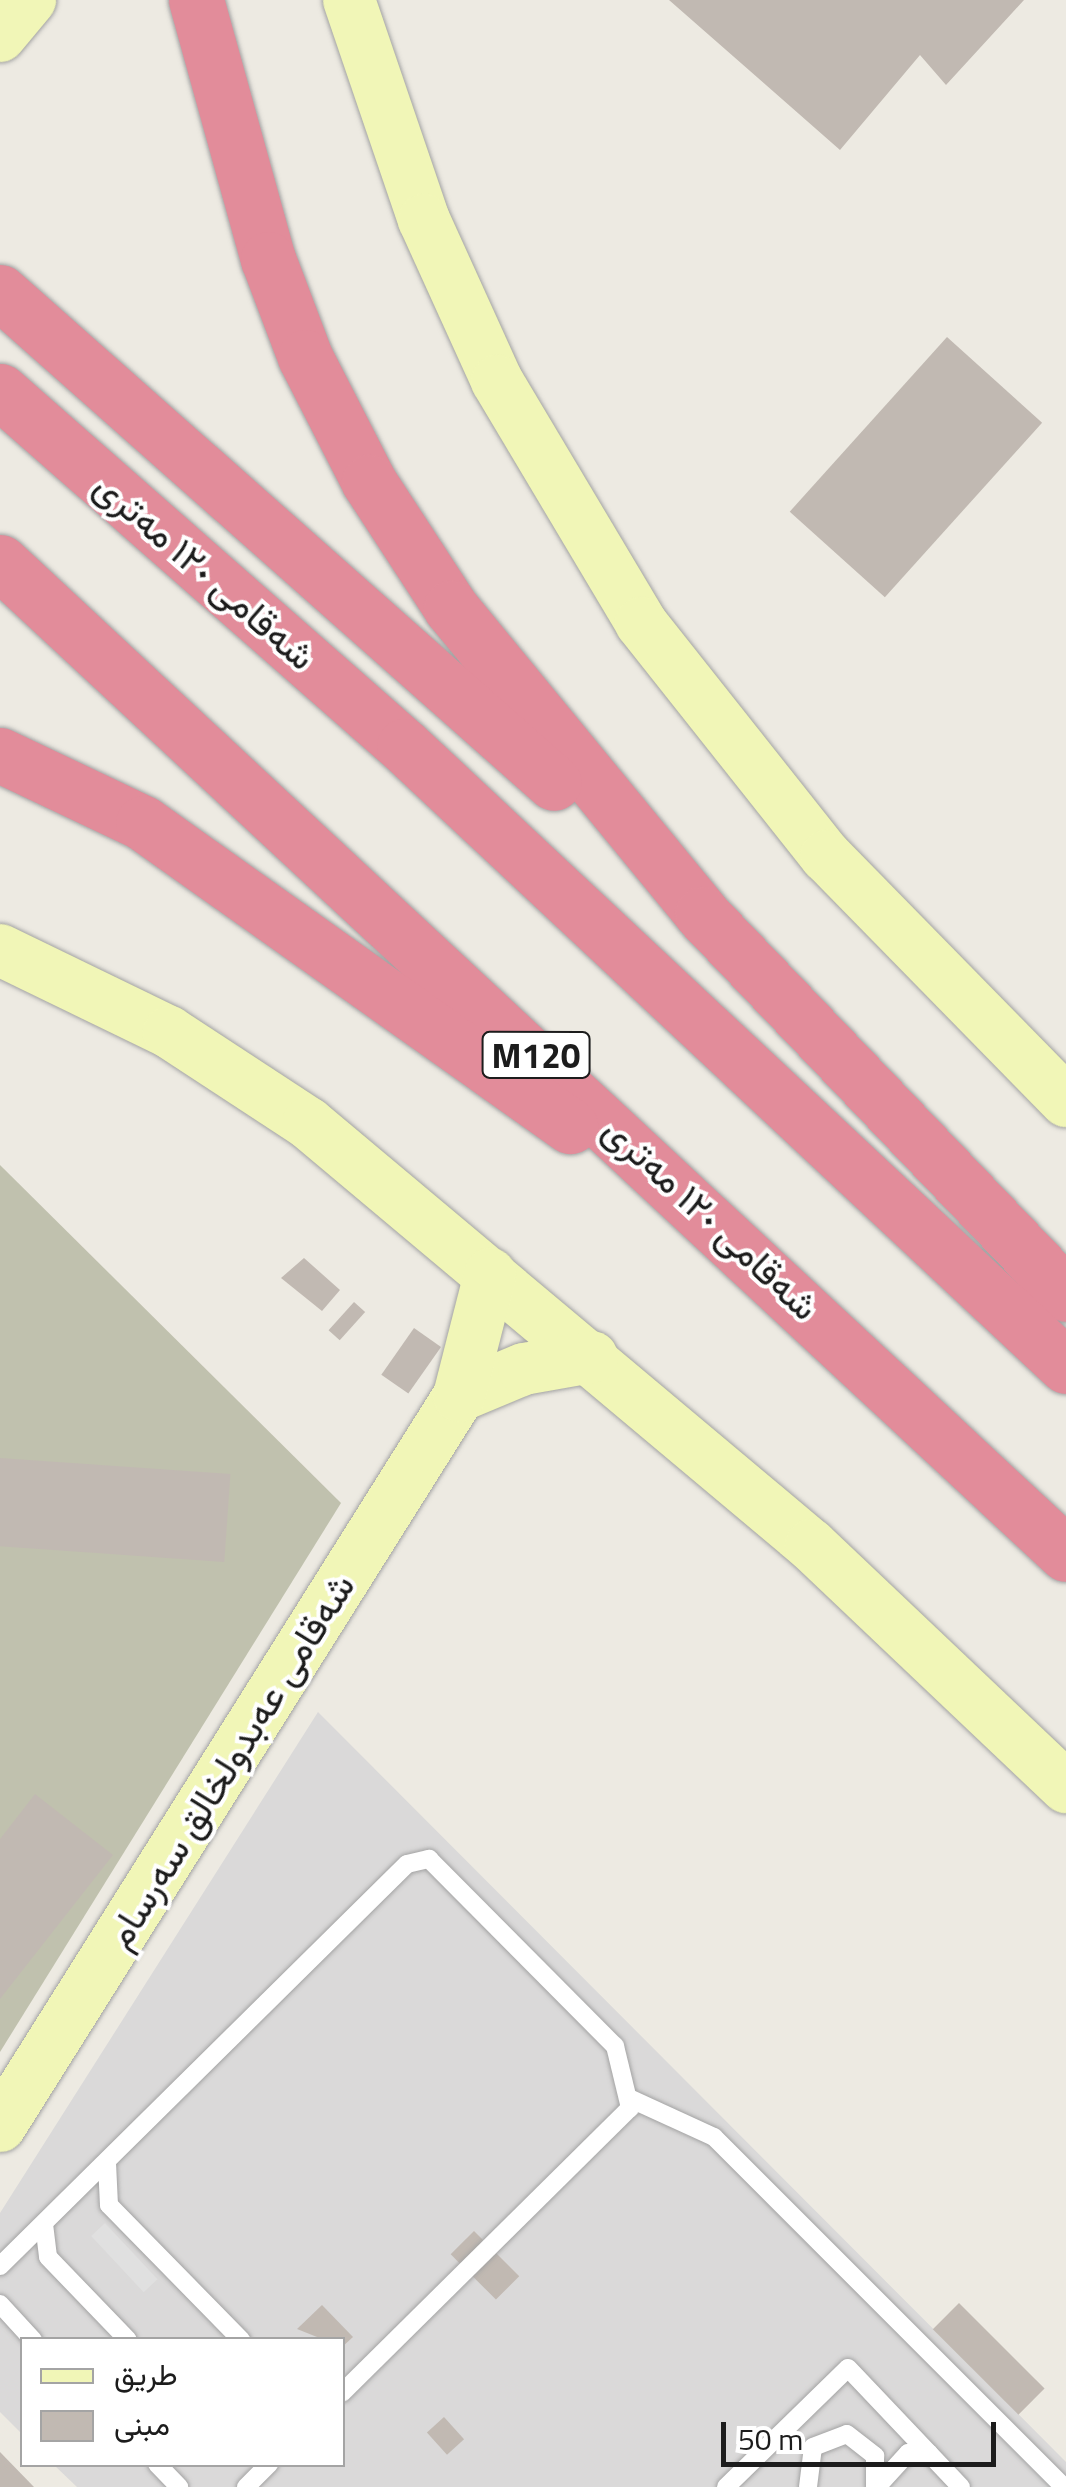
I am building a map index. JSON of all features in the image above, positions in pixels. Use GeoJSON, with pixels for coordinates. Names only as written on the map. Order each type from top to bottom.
{"type":"FeatureCollection","features":[{"type":"Feature","properties":{"kind":"highway"},"geometry":{"type":"LineString","coordinates":[[196,0],[268,258],[369,482],[505,681],[702,914],[1066,1294]]}},
{"type":"Feature","properties":{"kind":"highway"},"geometry":{"type":"LineString","coordinates":[[0,292],[702,914]]}},
{"type":"Feature","properties":{"kind":"highway","name":"شەقامی ١٢٠ مەتری"},"geometry":{"type":"LineString","coordinates":[[0,392],[417,758],[1066,1366]]}},
{"type":"Feature","properties":{"kind":"highway","name":"شەقامی ١٢٠ مەتری"},"geometry":{"type":"LineString","coordinates":[[0,562],[757,1259],[1066,1554]]}},
{"type":"Feature","properties":{"kind":"highway"},"geometry":{"type":"LineString","coordinates":[[0,755],[142,823],[757,1259]]}},
{"type":"Feature","properties":{"kind":"street"},"geometry":{"type":"LineString","coordinates":[[0,36],[30,0]]}},
{"type":"Feature","properties":{"kind":"street"},"geometry":{"type":"LineString","coordinates":[[349,0],[424,220],[497,381],[641,623],[826,856],[1066,1101]]}},
{"type":"Feature","properties":{"kind":"street"},"geometry":{"type":"LineString","coordinates":[[381,0],[502,323],[618,532],[764,738],[1066,1074]]}},
{"type":"Feature","properties":{"kind":"street"},"geometry":{"type":"LineString","coordinates":[[0,916],[174,1001],[312,1088],[778,1479],[1066,1740]]}},
{"type":"Feature","properties":{"kind":"street"},"geometry":{"type":"LineString","coordinates":[[0,950],[170,1032],[308,1123],[592,1358],[929,1651],[1066,1787]]}},
{"type":"Feature","properties":{"kind":"street","name":"شەقامی عەبدولخالق سەرسام"},"geometry":{"type":"LineString","coordinates":[[0,2126],[459,1396],[490,1274]]}},
{"type":"Feature","properties":{"kind":"street"},"geometry":{"type":"LineString","coordinates":[[459,1396],[524,1369],[592,1358]]}},
{"type":"Feature","properties":{"kind":"lane"},"geometry":{"type":"LineString","coordinates":[[0,2266],[358,1914],[422,1857],[516,1944],[600,2030],[622,2059],[631,2099],[621,2122],[345,2390]]}},
{"type":"Feature","properties":{"kind":"lane"},"geometry":{"type":"LineString","coordinates":[[631,2099],[714,2137],[1064,2487]]}},
{"type":"Feature","properties":{"kind":"lane"},"geometry":{"type":"LineString","coordinates":[[110,2158],[109,2205],[237,2337]]}},
{"type":"Feature","properties":{"kind":"lane"},"geometry":{"type":"LineString","coordinates":[[44,2224],[48,2257],[125,2337]]}},
{"type":"Feature","properties":{"kind":"lane"},"geometry":{"type":"LineString","coordinates":[[0,2304],[30,2337]]}},
{"type":"Feature","properties":{"kind":"lane"},"geometry":{"type":"LineString","coordinates":[[726,2487],[848,2368],[960,2487]]}},
{"type":"Feature","properties":{"kind":"lane"},"geometry":{"type":"LineString","coordinates":[[808,2487],[807,2458],[835,2435],[868,2446],[877,2485]]}},
{"type":"Feature","properties":{"kind":"lane"},"geometry":{"type":"LineString","coordinates":[[877,2485],[908,2453],[929,2453]]}},
{"type":"Feature","properties":{"kind":"lane"},"geometry":{"type":"LineString","coordinates":[[160,2467],[179,2487]]}},
{"type":"Feature","properties":{"kind":"lane"},"geometry":{"type":"LineString","coordinates":[[246,2487],[266,2467]]}},
{"type":"Feature","properties":{"kind":"shaded area"},"geometry":{"type":"Polygon","coordinates":[[[0,1165],[341,1503],[0,2052],[0,1165]]]}},
{"type":"Feature","properties":{"kind":"shaded area"},"geometry":{"type":"Polygon","coordinates":[[[318,1712],[1066,2462],[1066,2487],[77,2487],[56,2467],[345,2467],[345,2337],[20,2337],[20,2432],[0,2412],[0,2213],[318,1712]]]}},
{"type":"Feature","properties":{"kind":"shaded area"},"geometry":{"type":"Polygon","coordinates":[[[105,2223],[158,2279],[144,2292],[91,2236],[105,2223]]]}},
{"type":"Feature","properties":{"kind":"building"},"geometry":{"type":"Polygon","coordinates":[[[669,0],[1024,0],[946,85],[920,55],[840,150],[669,0]]]}},
{"type":"Feature","properties":{"kind":"building"},"geometry":{"type":"Polygon","coordinates":[[[947,337],[1042,423],[885,597],[790,512],[947,337]]]}},
{"type":"Feature","properties":{"kind":"building"},"geometry":{"type":"Polygon","coordinates":[[[304,1258],[340,1290],[322,1311],[281,1278],[304,1258]]]}},
{"type":"Feature","properties":{"kind":"building"},"geometry":{"type":"Polygon","coordinates":[[[354,1302],[365,1312],[340,1340],[329,1330],[354,1302]]]}},
{"type":"Feature","properties":{"kind":"building"},"geometry":{"type":"Polygon","coordinates":[[[414,1328],[441,1347],[408,1394],[381,1375],[414,1328]]]}},
{"type":"Feature","properties":{"kind":"building"},"geometry":{"type":"Polygon","coordinates":[[[0,1458],[230,1474],[224,1562],[0,1546],[0,1458]]]}},
{"type":"Feature","properties":{"kind":"building"},"geometry":{"type":"Polygon","coordinates":[[[35,1794],[113,1855],[0,1999],[0,1839],[35,1794]]]}},
{"type":"Feature","properties":{"kind":"building"},"geometry":{"type":"Polygon","coordinates":[[[474,2231],[519,2276],[496,2300],[451,2254],[474,2231]]]}},
{"type":"Feature","properties":{"kind":"building"},"geometry":{"type":"Polygon","coordinates":[[[959,2303],[1045,2389],[1018,2415],[933,2329],[959,2303]]]}},
{"type":"Feature","properties":{"kind":"building"},"geometry":{"type":"Polygon","coordinates":[[[322,2305],[353,2337],[345,2344],[345,2337],[317,2337],[297,2329],[322,2305]]]}},
{"type":"Feature","properties":{"kind":"building"},"geometry":{"type":"Polygon","coordinates":[[[444,2417],[464,2439],[447,2455],[427,2432],[444,2417]]]}},
{"type":"Feature","properties":{"kind":"building"},"geometry":{"type":"Polygon","coordinates":[[[0,2452],[34,2487],[0,2487],[0,2452]]]}}]}
